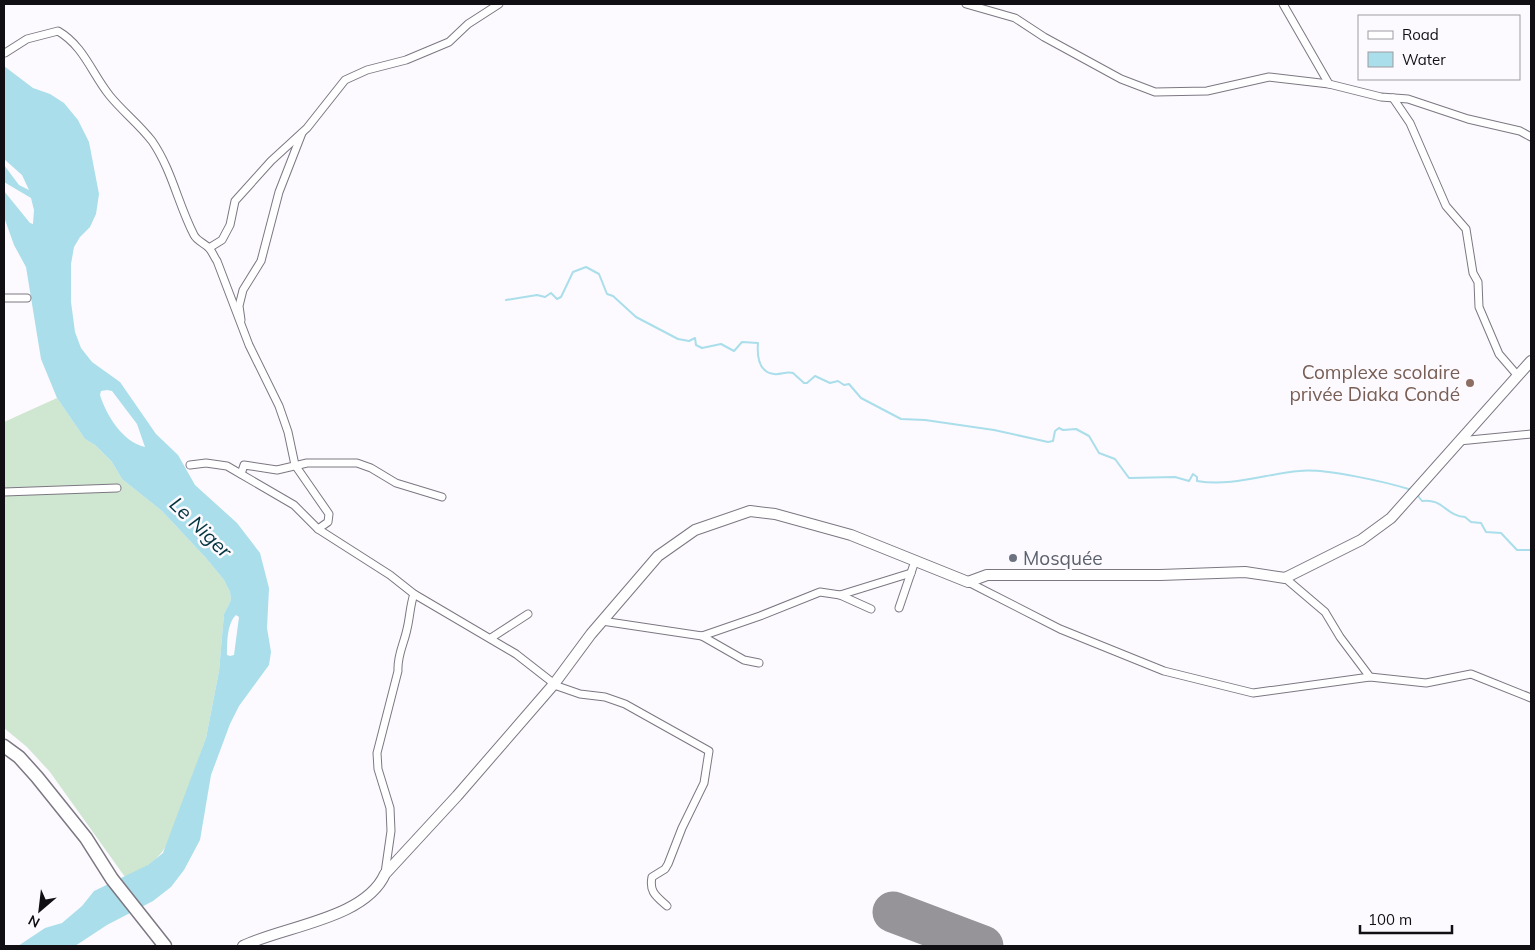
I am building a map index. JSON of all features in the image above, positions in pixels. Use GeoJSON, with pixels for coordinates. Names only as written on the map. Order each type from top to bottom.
{"type":"FeatureCollection","features":[{"type":"Feature","properties":{"kind":"highway"},"geometry":{"type":"LineString","coordinates":[[4,746],[19,757],[37,777],[86,838],[112,879],[165,946]]}},
{"type":"Feature","properties":{"kind":"street"},"geometry":{"type":"LineString","coordinates":[[209,248],[222,240],[230,225],[231,212],[235,201],[271,161],[322,111],[345,80],[367,70],[406,60],[448,42],[468,24],[499,4]]}},
{"type":"Feature","properties":{"kind":"street"},"geometry":{"type":"LineString","coordinates":[[966,4],[1015,18],[1044,37],[1121,78],[1155,92],[1208,91],[1269,77],[1329,84],[1381,97],[1408,99],[1438,107],[1468,119],[1520,131],[1531,137]]}},
{"type":"Feature","properties":{"kind":"street"},"geometry":{"type":"LineString","coordinates":[[1283,4],[1329,84]]}},
{"type":"Feature","properties":{"kind":"street"},"geometry":{"type":"LineString","coordinates":[[5,53],[27,39],[58,31],[80,47],[109,95],[133,118],[152,142],[173,180],[195,237],[209,248],[216,261],[240,324],[279,406],[288,432],[295,465],[329,514],[328,522],[318,529]]}},
{"type":"Feature","properties":{"kind":"street"},"geometry":{"type":"LineString","coordinates":[[1393,98],[1410,123],[1446,206],[1466,229],[1473,273],[1478,282],[1479,307],[1500,354],[1518,376]]}},
{"type":"Feature","properties":{"kind":"street"},"geometry":{"type":"LineString","coordinates":[[240,324],[242,318],[239,306],[243,290],[261,261],[279,192],[302,132]]}},
{"type":"Feature","properties":{"kind":"street"},"geometry":{"type":"LineString","coordinates":[[4,298],[27,298]]}},
{"type":"Feature","properties":{"kind":"street"},"geometry":{"type":"LineString","coordinates":[[1284,578],[1361,540],[1391,518],[1457,441],[1531,361]]}},
{"type":"Feature","properties":{"kind":"street"},"geometry":{"type":"LineString","coordinates":[[1457,441],[1531,434]]}},
{"type":"Feature","properties":{"kind":"street"},"geometry":{"type":"LineString","coordinates":[[241,474],[244,465],[277,470],[306,462],[357,463],[371,468],[396,484],[442,497]]}},
{"type":"Feature","properties":{"kind":"street"},"geometry":{"type":"LineString","coordinates":[[190,465],[227,466],[294,505],[318,529],[390,575],[414,594],[516,654],[554,684],[580,694],[605,696],[625,704],[709,751],[704,783],[682,828],[668,864],[665,869],[652,877],[651,888],[656,898],[666,906]]}},
{"type":"Feature","properties":{"kind":"street"},"geometry":{"type":"LineString","coordinates":[[4,492],[117,488]]}},
{"type":"Feature","properties":{"kind":"street"},"geometry":{"type":"LineString","coordinates":[[385,874],[457,796],[554,684],[602,621],[658,556],[695,530],[750,511],[806,521],[851,535],[968,582],[1060,629],[1164,671],[1253,693],[1370,677],[1426,683],[1472,674],[1531,698]]}},
{"type":"Feature","properties":{"kind":"street"},"geometry":{"type":"LineString","coordinates":[[899,608],[915,561]]}},
{"type":"Feature","properties":{"kind":"street"},"geometry":{"type":"LineString","coordinates":[[968,582],[986,575],[1160,575],[1245,572],[1284,578],[1326,612],[1340,637],[1370,677]]}},
{"type":"Feature","properties":{"kind":"street"},"geometry":{"type":"LineString","coordinates":[[840,595],[911,573]]}},
{"type":"Feature","properties":{"kind":"street"},"geometry":{"type":"LineString","coordinates":[[702,636],[760,616],[820,592],[840,595],[871,609]]}},
{"type":"Feature","properties":{"kind":"street"},"geometry":{"type":"LineString","coordinates":[[243,946],[354,906],[380,885],[385,874],[391,831],[390,808],[378,769],[377,753],[398,671],[397,658],[407,629],[414,594]]}},
{"type":"Feature","properties":{"kind":"street"},"geometry":{"type":"LineString","coordinates":[[491,638],[528,614]]}},
{"type":"Feature","properties":{"kind":"street"},"geometry":{"type":"LineString","coordinates":[[602,621],[702,636],[744,660],[759,663]]}},
{"type":"Feature","properties":{"kind":"green space"},"geometry":{"type":"Polygon","coordinates":[[[57,398],[85,439],[95,445],[112,462],[122,479],[162,511],[206,558],[224,580],[230,592],[231,600],[224,614],[219,671],[206,738],[169,841],[151,863],[125,877],[50,772],[27,747],[4,728],[4,422],[57,398]]]}},
{"type":"Feature","properties":{"kind":"water","name":"Le Niger"},"geometry":{"type":"Polygon","coordinates":[[[4,66],[33,88],[50,94],[64,103],[78,120],[89,142],[99,194],[96,214],[90,227],[80,237],[74,247],[71,264],[71,302],[75,332],[81,348],[92,362],[120,382],[156,434],[178,455],[195,485],[237,523],[260,553],[269,588],[267,628],[271,652],[269,665],[239,706],[230,724],[211,775],[200,840],[184,870],[171,887],[153,901],[107,925],[75,946],[18,946],[45,928],[62,923],[82,906],[94,891],[148,865],[163,853],[206,738],[219,671],[224,614],[231,600],[230,592],[224,580],[206,558],[162,511],[122,479],[112,462],[95,445],[85,439],[57,398],[41,359],[26,267],[14,245],[4,217],[4,191],[30,223],[33,224],[34,210],[31,198],[4,182],[4,165],[19,185],[29,190],[22,175],[4,159],[4,66]],[[101,391],[100,395],[106,410],[116,426],[129,439],[145,447],[137,424],[112,391],[101,391]],[[236,615],[231,623],[228,634],[227,655],[230,656],[234,655],[239,617],[236,615]]]}},
{"type":"Feature","properties":{"kind":"waterway"},"geometry":{"type":"LineString","coordinates":[[506,300],[537,295],[545,297],[551,293],[557,299],[561,297],[573,272],[586,267],[599,274],[607,294],[613,296],[636,317],[678,339],[689,341],[695,338],[696,345],[702,348],[721,344],[734,351],[742,342],[758,343],[760,362],[769,373],[793,373],[804,383],[807,383],[815,376],[830,383],[838,381],[844,385],[849,384],[861,398],[901,419],[925,420],[994,430],[1048,442],[1053,441],[1055,431],[1059,428],[1063,430],[1076,429],[1089,436],[1099,453],[1115,459],[1129,478],[1175,477],[1189,481],[1193,474],[1197,477],[1197,481],[1223,482],[1310,471],[1355,476],[1412,490]]}},
{"type":"Feature","properties":{"kind":"waterway"},"geometry":{"type":"LineString","coordinates":[[1419,494],[1418,496],[1422,501],[1435,502],[1453,514],[1465,517],[1471,522],[1481,523],[1486,532],[1501,533],[1517,550],[1531,550]]}},
{"type":"Feature","properties":{"kind":"runway"},"geometry":{"type":"LineString","coordinates":[[893,912],[983,946]]}},
{"type":"Feature","properties":{"kind":"place","name":"Complexe scolaire privée Diaka Condé"},"geometry":{"type":"Point","coordinates":[1470,383]}},
{"type":"Feature","properties":{"kind":"place","name":"Mosquée"},"geometry":{"type":"Point","coordinates":[1013,558]}}]}
